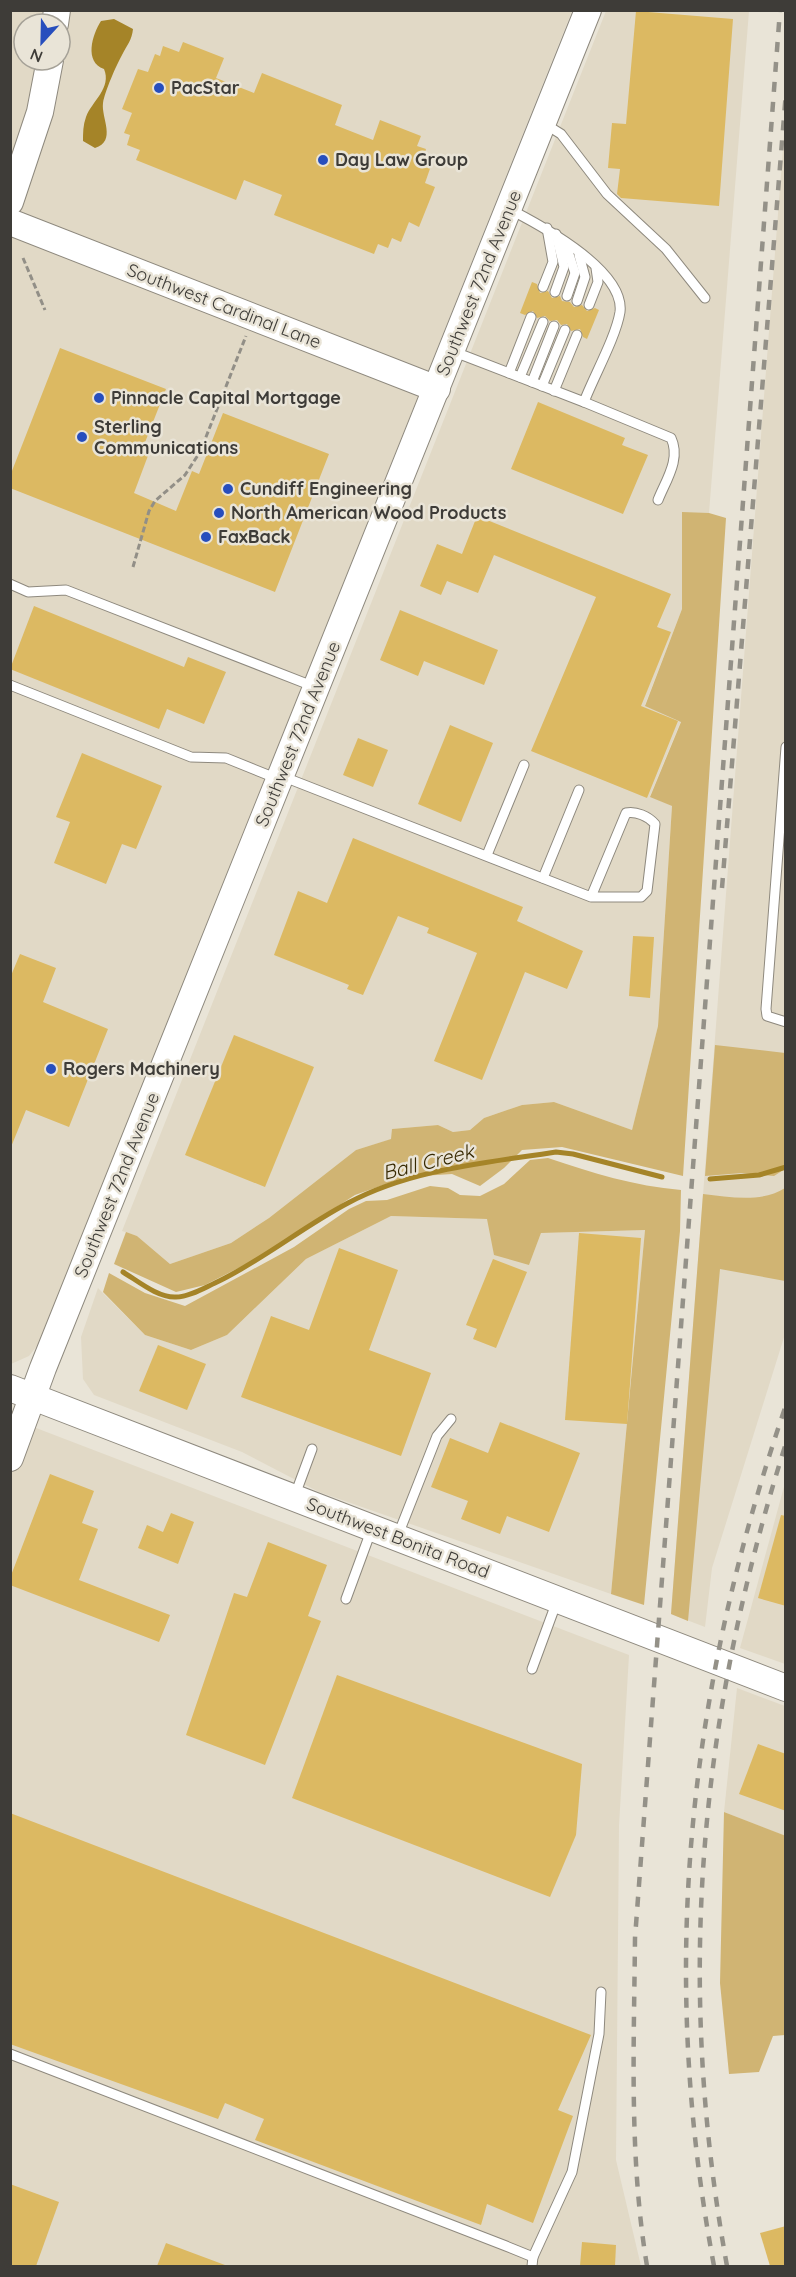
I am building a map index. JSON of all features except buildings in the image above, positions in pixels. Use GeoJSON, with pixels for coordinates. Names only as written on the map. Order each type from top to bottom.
{"type":"FeatureCollection","features":[{"type":"Feature","properties":{"kind":"main road","name":"Southwest 72nd Avenue"},"geometry":{"type":"LineString","coordinates":[[10,1458],[22,1393],[281,778],[588,10]]}},
{"type":"Feature","properties":{"kind":"main road"},"geometry":{"type":"LineString","coordinates":[[10,202],[40,112],[48,72]]}},
{"type":"Feature","properties":{"kind":"main road","name":"Southwest Cardinal Lane"},"geometry":{"type":"LineString","coordinates":[[10,222],[437,389]]}},
{"type":"Feature","properties":{"kind":"main road","name":"Southwest Bonita Road"},"geometry":{"type":"LineString","coordinates":[[22,1393],[786,1688]]}},
{"type":"Feature","properties":{"kind":"lane"},"geometry":{"type":"LineString","coordinates":[[543,123],[561,134],[607,194],[666,249],[705,298]]}},
{"type":"Feature","properties":{"kind":"lane"},"geometry":{"type":"LineString","coordinates":[[509,209],[556,234],[596,268],[616,291],[620,302],[620,312],[584,402]]}},
{"type":"Feature","properties":{"kind":"lane"},"geometry":{"type":"LineString","coordinates":[[543,287],[553,262],[547,228]]}},
{"type":"Feature","properties":{"kind":"lane"},"geometry":{"type":"LineString","coordinates":[[555,292],[564,267],[556,234]]}},
{"type":"Feature","properties":{"kind":"lane"},"geometry":{"type":"LineString","coordinates":[[566,242],[574,273],[567,296]]}},
{"type":"Feature","properties":{"kind":"lane"},"geometry":{"type":"LineString","coordinates":[[577,301],[585,277],[578,253]]}},
{"type":"Feature","properties":{"kind":"lane"},"geometry":{"type":"LineString","coordinates":[[589,305],[598,282],[596,268]]}},
{"type":"Feature","properties":{"kind":"lane"},"geometry":{"type":"LineString","coordinates":[[508,373],[531,317]]}},
{"type":"Feature","properties":{"kind":"lane"},"geometry":{"type":"LineString","coordinates":[[520,377],[543,322]]}},
{"type":"Feature","properties":{"kind":"lane"},"geometry":{"type":"LineString","coordinates":[[532,382],[554,326]]}},
{"type":"Feature","properties":{"kind":"lane"},"geometry":{"type":"LineString","coordinates":[[542,386],[565,330]]}},
{"type":"Feature","properties":{"kind":"lane"},"geometry":{"type":"LineString","coordinates":[[554,391],[577,335]]}},
{"type":"Feature","properties":{"kind":"lane"},"geometry":{"type":"LineString","coordinates":[[452,351],[671,438],[676,453],[658,500]]}},
{"type":"Feature","properties":{"kind":"lane"},"geometry":{"type":"LineString","coordinates":[[10,584],[28,592],[66,590],[317,688]]}},
{"type":"Feature","properties":{"kind":"lane"},"geometry":{"type":"LineString","coordinates":[[10,685],[191,757],[226,758],[487,855],[591,897],[641,897],[647,891],[655,824],[650,818],[632,812],[626,813],[591,897]]}},
{"type":"Feature","properties":{"kind":"lane"},"geometry":{"type":"LineString","coordinates":[[786,747],[766,1009],[766,1016],[786,1022]]}},
{"type":"Feature","properties":{"kind":"lane"},"geometry":{"type":"LineString","coordinates":[[487,855],[524,765]]}},
{"type":"Feature","properties":{"kind":"lane"},"geometry":{"type":"LineString","coordinates":[[543,878],[579,790]]}},
{"type":"Feature","properties":{"kind":"lane"},"geometry":{"type":"LineString","coordinates":[[398,1538],[437,1436],[451,1419]]}},
{"type":"Feature","properties":{"kind":"lane"},"geometry":{"type":"LineString","coordinates":[[294,1498],[312,1449]]}},
{"type":"Feature","properties":{"kind":"lane"},"geometry":{"type":"LineString","coordinates":[[345,1599],[372,1528]]}},
{"type":"Feature","properties":{"kind":"lane"},"geometry":{"type":"LineString","coordinates":[[532,1669],[558,1600]]}},
{"type":"Feature","properties":{"kind":"lane"},"geometry":{"type":"LineString","coordinates":[[10,2054],[532,2262],[572,2172],[599,2034],[602,1992]]}},
{"type":"Feature","properties":{"kind":"path"},"geometry":{"type":"LineString","coordinates":[[23,258],[45,310]]}},
{"type":"Feature","properties":{"kind":"path"},"geometry":{"type":"LineString","coordinates":[[133,567],[149,511],[155,501],[185,475],[200,452],[253,317]]}},
{"type":"Feature","properties":{"kind":"shaded area"},"geometry":{"type":"Polygon","coordinates":[[[10,11],[572,11],[40,1342],[29,1356],[11,1364],[10,11]]]}},
{"type":"Feature","properties":{"kind":"shaded area"},"geometry":{"type":"Polygon","coordinates":[[[606,11],[749,11],[709,513],[682,513],[682,609],[645,705],[681,721],[650,796],[672,806],[658,1026],[632,1130],[554,1102],[522,1105],[484,1118],[470,1130],[453,1132],[438,1125],[392,1129],[392,1139],[356,1150],[269,1218],[231,1243],[170,1264],[137,1236],[122,1231],[606,11]]]}},
{"type":"Feature","properties":{"kind":"shaded area"},"geometry":{"type":"Polygon","coordinates":[[[114,19],[133,29],[104,98],[103,109],[107,135],[102,145],[95,148],[83,141],[84,126],[89,111],[103,88],[106,76],[104,69],[94,61],[93,40],[101,21],[114,19]]]}},
{"type":"Feature","properties":{"kind":"shaded area"},"geometry":{"type":"Polygon","coordinates":[[[785,122],[785,1334],[712,1568],[705,1627],[671,1614],[785,122]]]}},
{"type":"Feature","properties":{"kind":"shaded area"},"geometry":{"type":"Polygon","coordinates":[[[682,512],[709,513],[726,518],[683,1176],[562,1147],[522,1150],[504,1168],[480,1186],[452,1174],[406,1177],[355,1195],[256,1259],[205,1285],[176,1292],[114,1264],[126,1232],[137,1236],[170,1264],[231,1243],[269,1218],[356,1150],[391,1139],[392,1129],[438,1125],[453,1132],[470,1130],[484,1118],[522,1105],[554,1102],[632,1130],[658,1026],[672,806],[650,797],[681,722],[645,706],[682,609],[682,512]]]}},
{"type":"Feature","properties":{"kind":"shaded area"},"geometry":{"type":"Polygon","coordinates":[[[715,1045],[785,1053],[785,1169],[774,1176],[742,1173],[705,1176],[715,1045]]]}},
{"type":"Feature","properties":{"kind":"shaded area"},"geometry":{"type":"Polygon","coordinates":[[[548,1158],[630,1182],[681,1190],[680,1231],[644,1605],[611,1594],[645,1230],[541,1233],[529,1265],[494,1255],[487,1219],[391,1216],[306,1259],[227,1335],[191,1350],[145,1335],[103,1292],[109,1273],[145,1293],[185,1306],[294,1247],[349,1209],[366,1201],[387,1200],[430,1186],[448,1188],[460,1195],[480,1196],[504,1184],[530,1160],[548,1158]]]}},
{"type":"Feature","properties":{"kind":"shaded area"},"geometry":{"type":"Polygon","coordinates":[[[785,1188],[785,1281],[720,1269],[688,1621],[671,1614],[703,1194],[756,1197],[776,1193],[785,1188]]]}},
{"type":"Feature","properties":{"kind":"shaded area"},"geometry":{"type":"Polygon","coordinates":[[[391,1216],[488,1219],[529,1265],[541,1233],[645,1230],[611,1594],[319,1492],[242,1452],[94,1395],[83,1379],[81,1337],[98,1288],[145,1335],[191,1350],[227,1335],[306,1259],[391,1216]]]}},
{"type":"Feature","properties":{"kind":"shaded area"},"geometry":{"type":"Polygon","coordinates":[[[10,1418],[629,1655],[619,1826],[616,2160],[641,2266],[11,2266],[10,1418]]]}},
{"type":"Feature","properties":{"kind":"shaded area"},"geometry":{"type":"Polygon","coordinates":[[[785,1483],[785,1664],[740,1648],[785,1483]]]}},
{"type":"Feature","properties":{"kind":"shaded area"},"geometry":{"type":"Polygon","coordinates":[[[737,1688],[785,1706],[785,1836],[724,1812],[737,1688]]]}},
{"type":"Feature","properties":{"kind":"shaded area"},"geometry":{"type":"Polygon","coordinates":[[[724,1812],[786,1836],[785,2035],[773,2036],[759,2072],[729,2074],[720,1983],[724,1812]]]}},
{"type":"Feature","properties":{"kind":"waterway","name":"Ball Creek"},"geometry":{"type":"LineString","coordinates":[[123,1272],[162,1295],[186,1296],[232,1274],[331,1212],[372,1191],[423,1175],[476,1164],[556,1152],[573,1154],[662,1177]]}},
{"type":"Feature","properties":{"kind":"waterway","name":"Ball Creek"},"geometry":{"type":"LineString","coordinates":[[710,1179],[759,1175],[786,1167]]}},
{"type":"Feature","properties":{"kind":"railway"},"geometry":{"type":"LineString","coordinates":[[647,2266],[637,2185],[635,2143],[635,1938],[780,10]]}},
{"type":"Feature","properties":{"kind":"railway"},"geometry":{"type":"LineString","coordinates":[[722,888],[786,92]]}},
{"type":"Feature","properties":{"kind":"railway"},"geometry":{"type":"LineString","coordinates":[[714,2266],[697,2155],[688,2046],[686,1938],[692,1831],[705,1725],[726,1618],[752,1512],[786,1405]]}},
{"type":"Feature","properties":{"kind":"railway"},"geometry":{"type":"LineString","coordinates":[[727,2266],[711,2160],[702,2056],[700,1953],[704,1851],[715,1749],[733,1648],[756,1546],[786,1443]]}},
{"type":"Feature","properties":{"kind":"place","name":"PacStar"},"geometry":{"type":"Point","coordinates":[159,88]}},
{"type":"Feature","properties":{"kind":"place","name":"Day Law Group"},"geometry":{"type":"Point","coordinates":[323,160]}},
{"type":"Feature","properties":{"kind":"place","name":"Pinnacle Capital Mortgage"},"geometry":{"type":"Point","coordinates":[99,398]}},
{"type":"Feature","properties":{"kind":"place","name":"Sterling Communications"},"geometry":{"type":"Point","coordinates":[82,437]}},
{"type":"Feature","properties":{"kind":"place","name":"Cundiff Engineering"},"geometry":{"type":"Point","coordinates":[228,489]}},
{"type":"Feature","properties":{"kind":"place","name":"North American Wood Products"},"geometry":{"type":"Point","coordinates":[219,513]}},
{"type":"Feature","properties":{"kind":"place","name":"FaxBack"},"geometry":{"type":"Point","coordinates":[206,537]}},
{"type":"Feature","properties":{"kind":"place","name":"Rogers Machinery"},"geometry":{"type":"Point","coordinates":[51,1069]}}]}
